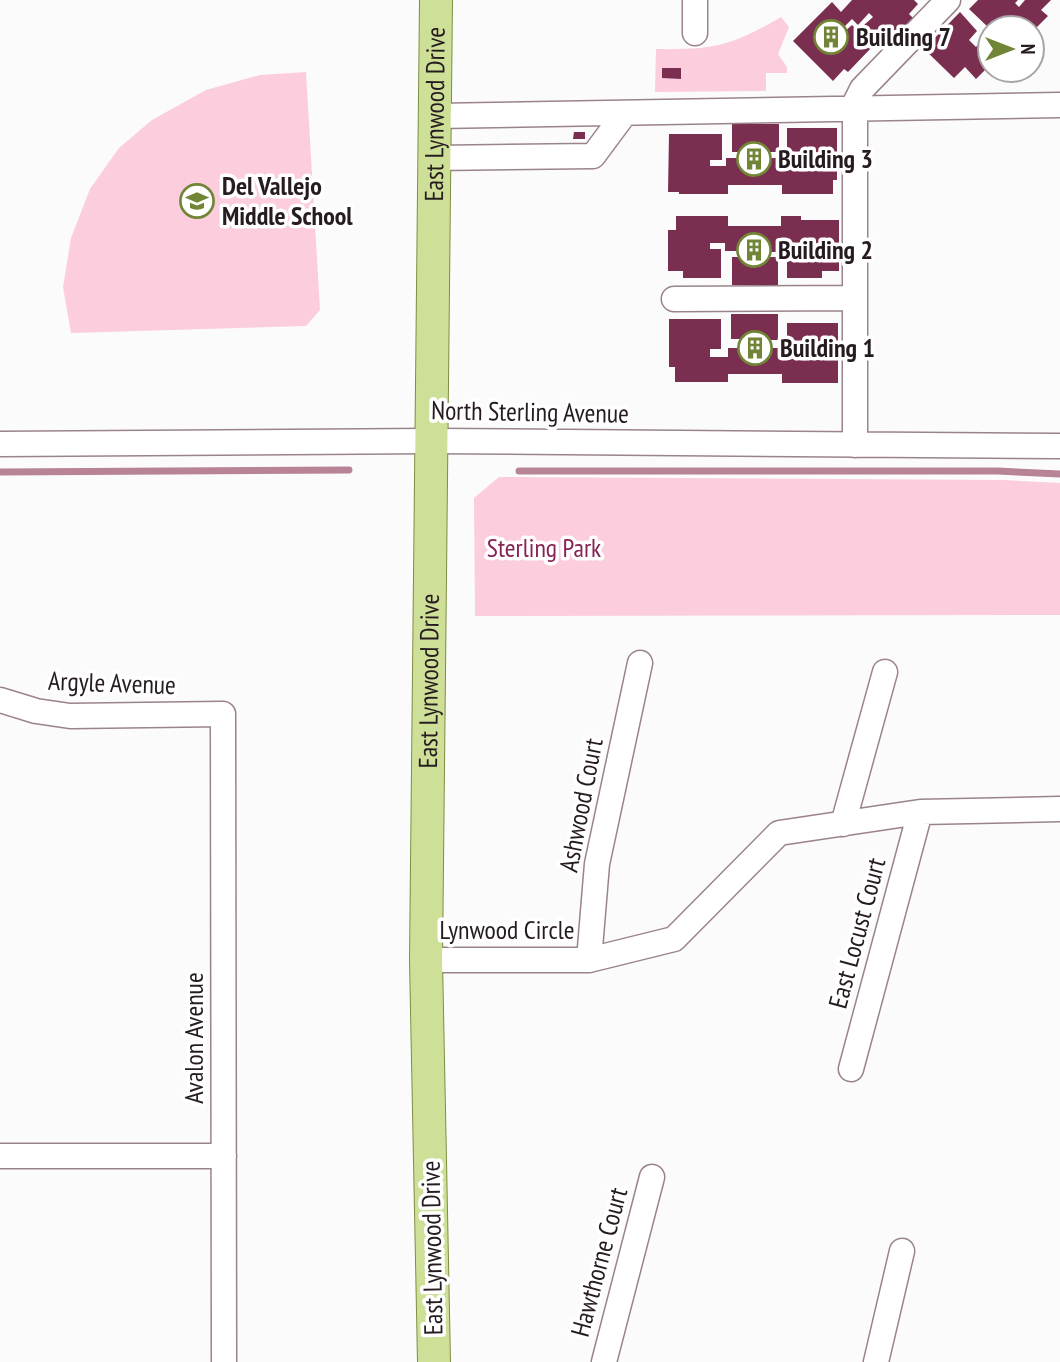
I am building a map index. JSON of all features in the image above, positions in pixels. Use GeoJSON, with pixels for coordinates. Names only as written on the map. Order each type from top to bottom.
{"type":"FeatureCollection","features":[{"type":"Feature","properties":{"kind":"main road","name":"East Lynwood Drive"},"geometry":{"type":"LineString","coordinates":[[434,1362],[426,960],[436,0]]}},
{"type":"Feature","properties":{"kind":"street"},"geometry":{"type":"LineString","coordinates":[[695,0],[695,33]]}},
{"type":"Feature","properties":{"kind":"street"},"geometry":{"type":"LineString","coordinates":[[855,445],[855,103],[862,89],[905,59],[948,0]]}},
{"type":"Feature","properties":{"kind":"street"},"geometry":{"type":"LineString","coordinates":[[436,116],[625,113],[791,102],[855,109],[1056,102]]}},
{"type":"Feature","properties":{"kind":"street"},"geometry":{"type":"LineString","coordinates":[[435,158],[593,156],[625,113]]}},
{"type":"Feature","properties":{"kind":"street"},"geometry":{"type":"LineString","coordinates":[[674,299],[854,298]]}},
{"type":"Feature","properties":{"kind":"street","name":"North Sterling Avenue"},"geometry":{"type":"LineString","coordinates":[[0,444],[432,441],[1060,446]]}},
{"type":"Feature","properties":{"kind":"street","name":"Ashwood Court"},"geometry":{"type":"LineString","coordinates":[[589,960],[597,864],[640,663]]}},
{"type":"Feature","properties":{"kind":"street"},"geometry":{"type":"LineString","coordinates":[[843,824],[885,671]]}},
{"type":"Feature","properties":{"kind":"street","name":"Argyle Avenue"},"geometry":{"type":"LineString","coordinates":[[0,700],[36,711],[69,716],[223,714]]}},
{"type":"Feature","properties":{"kind":"street","name":"Avalon Avenue"},"geometry":{"type":"LineString","coordinates":[[223,714],[224,1362]]}},
{"type":"Feature","properties":{"kind":"street","name":"Lynwood Circle"},"geometry":{"type":"LineString","coordinates":[[426,960],[589,960],[674,939],[779,833],[920,812],[1060,809]]}},
{"type":"Feature","properties":{"kind":"street","name":"East Locust Court"},"geometry":{"type":"LineString","coordinates":[[851,1069],[920,812]]}},
{"type":"Feature","properties":{"kind":"street"},"geometry":{"type":"LineString","coordinates":[[0,1156],[224,1156]]}},
{"type":"Feature","properties":{"kind":"street","name":"Hawthorne Court"},"geometry":{"type":"LineString","coordinates":[[604,1362],[652,1177]]}},
{"type":"Feature","properties":{"kind":"street"},"geometry":{"type":"LineString","coordinates":[[876,1362],[902,1251]]}},
{"type":"Feature","properties":{"kind":"green space"},"geometry":{"type":"Polygon","coordinates":[[[781,17],[789,27],[778,54],[787,67],[787,73],[766,73],[766,91],[655,92],[656,49],[722,44],[749,34],[781,17]]]}},
{"type":"Feature","properties":{"kind":"green space"},"geometry":{"type":"Polygon","coordinates":[[[306,72],[320,310],[306,326],[71,333],[63,287],[71,238],[90,189],[119,148],[152,120],[206,90],[260,75],[306,72]]]}},
{"type":"Feature","properties":{"kind":"green space","name":"Sterling Park"},"geometry":{"type":"Polygon","coordinates":[[[499,477],[1003,480],[1060,483],[1060,615],[475,616],[474,498],[499,477]]]}},
{"type":"Feature","properties":{"kind":"building","name":"Building 7"},"geometry":{"type":"Polygon","coordinates":[[[852,0],[914,0],[918,4],[909,14],[913,18],[886,46],[864,25],[873,17],[869,13],[858,25],[852,19],[842,29],[844,32],[852,25],[873,46],[848,72],[844,69],[833,81],[793,41],[832,2],[841,12],[852,0]]]}},
{"type":"Feature","properties":{"kind":"building"},"geometry":{"type":"Polygon","coordinates":[[[978,0],[1018,0],[1015,3],[1019,7],[1025,0],[1051,0],[1041,10],[1046,14],[976,16],[969,9],[978,0]]]}},
{"type":"Feature","properties":{"kind":"building"},"geometry":{"type":"Polygon","coordinates":[[[960,12],[976,30],[969,40],[976,47],[976,79],[965,67],[954,78],[924,49],[960,12]]]}},
{"type":"Feature","properties":{"kind":"building"},"geometry":{"type":"Polygon","coordinates":[[[662,68],[681,68],[681,79],[662,78],[662,68]]]}},
{"type":"Feature","properties":{"kind":"building","name":"Building 3"},"geometry":{"type":"Polygon","coordinates":[[[732,124],[779,124],[779,152],[768,152],[768,158],[783,158],[783,166],[799,166],[799,159],[787,159],[787,128],[837,128],[837,180],[833,180],[833,194],[782,194],[782,185],[728,185],[728,194],[668,192],[669,134],[722,134],[722,160],[710,160],[710,166],[726,166],[726,158],[742,158],[742,152],[732,152],[732,124]]]}},
{"type":"Feature","properties":{"kind":"building"},"geometry":{"type":"Polygon","coordinates":[[[574,132],[585,132],[585,139],[573,139],[574,132]]]}},
{"type":"Feature","properties":{"kind":"building","name":"Building 2"},"geometry":{"type":"Polygon","coordinates":[[[676,216],[728,216],[728,226],[781,226],[781,216],[801,216],[801,220],[839,220],[839,271],[822,271],[822,278],[787,278],[787,252],[795,252],[795,243],[783,243],[783,252],[767,252],[767,257],[778,257],[778,285],[732,285],[732,257],[741,257],[741,251],[725,251],[725,243],[710,243],[710,249],[721,249],[721,278],[683,278],[683,271],[668,271],[668,230],[676,230],[676,216]]]}},
{"type":"Feature","properties":{"kind":"building","name":"Building 1"},"geometry":{"type":"Polygon","coordinates":[[[731,314],[778,314],[778,340],[765,340],[765,348],[781,348],[781,354],[799,354],[799,348],[787,348],[787,323],[838,323],[838,383],[782,383],[782,374],[728,374],[728,382],[675,382],[675,367],[669,367],[669,319],[721,319],[721,349],[710,349],[710,357],[728,357],[728,348],[742,348],[742,339],[731,339],[731,314]]]}},
{"type":"Feature","properties":{"kind":"waterway"},"geometry":{"type":"LineString","coordinates":[[0,472],[349,470]]}},
{"type":"Feature","properties":{"kind":"waterway"},"geometry":{"type":"LineString","coordinates":[[519,471],[997,471],[1060,474]]}},
{"type":"Feature","properties":{"kind":"place","name":"Building 7"},"geometry":{"type":"Point","coordinates":[831,37]}},
{"type":"Feature","properties":{"kind":"place","name":"Building 3"},"geometry":{"type":"Point","coordinates":[754,159]}},
{"type":"Feature","properties":{"kind":"place","name":"Del Vallejo Middle School"},"geometry":{"type":"Point","coordinates":[197,201]}},
{"type":"Feature","properties":{"kind":"place","name":"Building 2"},"geometry":{"type":"Point","coordinates":[754,250]}},
{"type":"Feature","properties":{"kind":"place","name":"Building 1"},"geometry":{"type":"Point","coordinates":[755,348]}}]}
